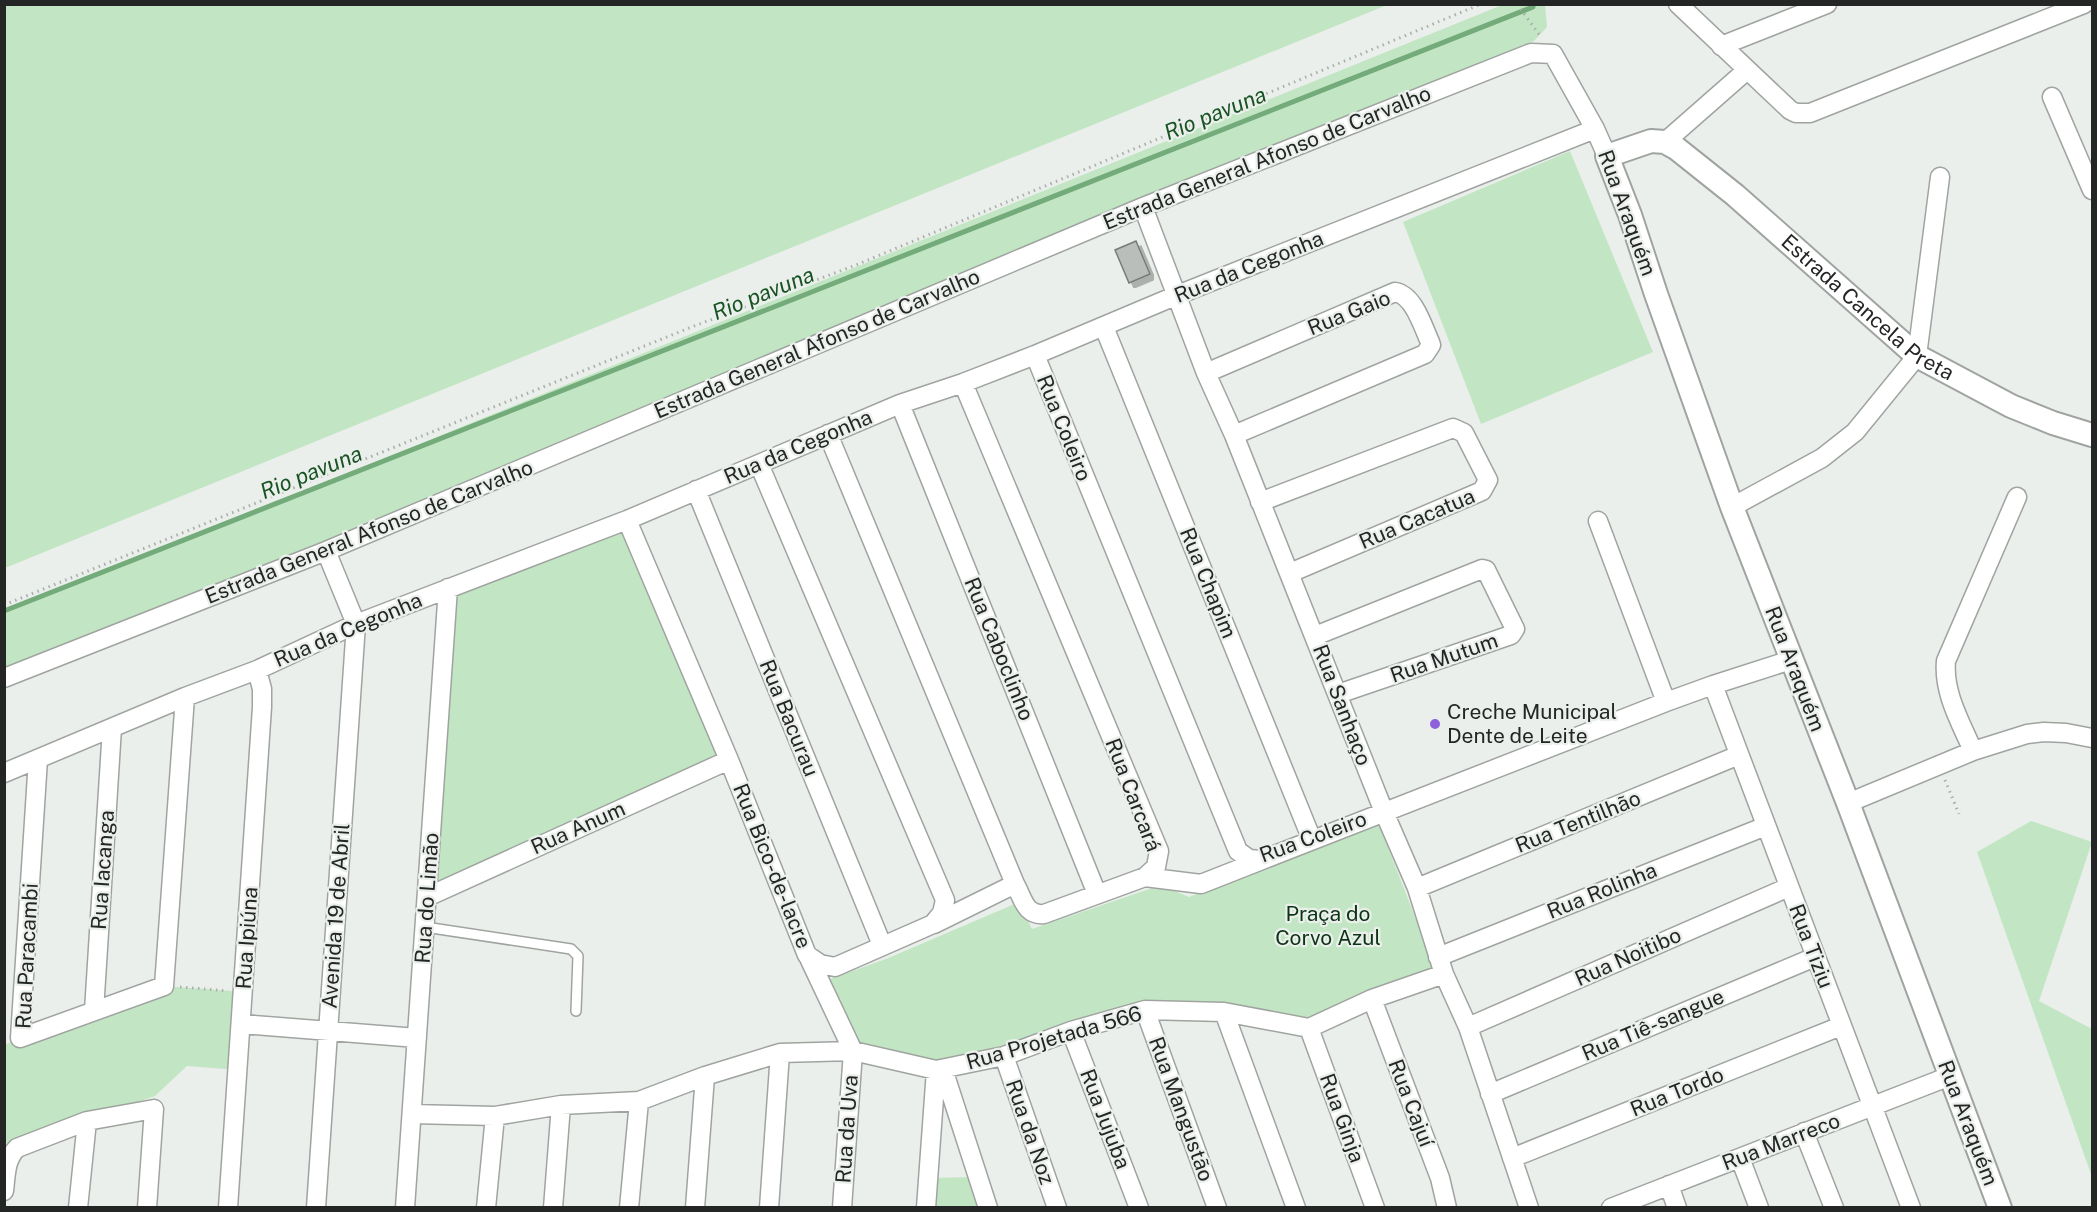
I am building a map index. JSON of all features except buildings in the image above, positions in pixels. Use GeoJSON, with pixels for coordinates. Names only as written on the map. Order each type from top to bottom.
{"type":"FeatureCollection","features":[{"type":"Feature","properties":{"kind":"street"},"geometry":{"type":"LineString","coordinates":[[1678,4],[1790,110],[1796,113],[1810,113],[2084,4]]}},
{"type":"Feature","properties":{"kind":"street"},"geometry":{"type":"LineString","coordinates":[[1721,46],[1827,4]]}},
{"type":"Feature","properties":{"kind":"street","name":"Estrada General Afonso de Carvalho"},"geometry":{"type":"LineString","coordinates":[[4,678],[326,551],[1143,207],[1531,53],[1553,54]]}},
{"type":"Feature","properties":{"kind":"street"},"geometry":{"type":"LineString","coordinates":[[1553,54],[1595,129]]}},
{"type":"Feature","properties":{"kind":"street"},"geometry":{"type":"LineString","coordinates":[[1607,156],[1651,141],[1665,142],[1748,70]]}},
{"type":"Feature","properties":{"kind":"street"},"geometry":{"type":"LineString","coordinates":[[2052,97],[2092,190]]}},
{"type":"Feature","properties":{"kind":"street","name":"Rua Araquém"},"geometry":{"type":"LineString","coordinates":[[1595,129],[1630,215],[1732,507],[1848,803],[2000,1208]]}},
{"type":"Feature","properties":{"kind":"street","name":"Rua da Cegonha"},"geometry":{"type":"LineString","coordinates":[[4,773],[257,669],[356,624],[627,520],[900,404],[1035,355],[1175,296],[1595,129]]}},
{"type":"Feature","properties":{"kind":"street","name":"Estrada Cancela Preta"},"geometry":{"type":"LineString","coordinates":[[1665,142],[1689,157],[1736,195],[1917,356],[2011,406],[2053,423],[2092,435]]}},
{"type":"Feature","properties":{"kind":"street"},"geometry":{"type":"LineString","coordinates":[[1732,507],[1822,458],[1855,432],[1917,356],[1940,177]]}},
{"type":"Feature","properties":{"kind":"street","name":"Rua Sanhaço"},"geometry":{"type":"LineString","coordinates":[[1143,207],[1206,373],[1234,435],[1290,573],[1384,812],[1418,888],[1441,965],[1468,1027],[1529,1208]]}},
{"type":"Feature","properties":{"kind":"street","name":"Rua Gaio"},"geometry":{"type":"LineString","coordinates":[[1206,373],[1395,292],[1410,300],[1430,342],[1431,345],[1425,354],[1234,435]]}},
{"type":"Feature","properties":{"kind":"street","name":"Rua Chapim"},"geometry":{"type":"LineString","coordinates":[[1104,327],[1312,840]]}},
{"type":"Feature","properties":{"kind":"street","name":"Rua Coleiro"},"geometry":{"type":"LineString","coordinates":[[1035,355],[1238,851],[1249,859],[1262,860],[1666,702],[1791,660]]}},
{"type":"Feature","properties":{"kind":"street","name":"Rua Carcará"},"geometry":{"type":"LineString","coordinates":[[828,434],[1015,884],[1029,912],[1044,914],[1145,876],[1156,867],[1159,851],[963,383]]}},
{"type":"Feature","properties":{"kind":"street","name":"Rua Caboclinho"},"geometry":{"type":"LineString","coordinates":[[900,404],[1097,894]]}},
{"type":"Feature","properties":{"kind":"street","name":"Rua Cacatua"},"geometry":{"type":"LineString","coordinates":[[1260,502],[1454,428],[1464,433],[1488,480],[1486,488],[1482,491],[1290,573]]}},
{"type":"Feature","properties":{"kind":"street"},"geometry":{"type":"LineString","coordinates":[[759,464],[945,900],[942,913],[933,924]]}},
{"type":"Feature","properties":{"kind":"street","name":"Rua Bacurau"},"geometry":{"type":"LineString","coordinates":[[696,490],[882,945]]}},
{"type":"Feature","properties":{"kind":"street"},"geometry":{"type":"LineString","coordinates":[[1973,751],[1948,691],[1945,676],[1946,661],[2017,497]]}},
{"type":"Feature","properties":{"kind":"street","name":"Rua Bico-de-lacre"},"geometry":{"type":"LineString","coordinates":[[627,520],[729,760],[807,955],[820,964],[835,967],[933,924],[1015,884]]}},
{"type":"Feature","properties":{"kind":"street"},"geometry":{"type":"LineString","coordinates":[[1598,521],[1666,702]]}},
{"type":"Feature","properties":{"kind":"street"},"geometry":{"type":"LineString","coordinates":[[326,551],[356,624]]}},
{"type":"Feature","properties":{"kind":"street","name":"Rua Mutum"},"geometry":{"type":"LineString","coordinates":[[1315,636],[1482,569],[1486,570],[1515,629],[1511,635],[1338,694]]}},
{"type":"Feature","properties":{"kind":"street","name":"Rua do Limão"},"geometry":{"type":"LineString","coordinates":[[405,1208],[448,588]]}},
{"type":"Feature","properties":{"kind":"street","name":"Avenida 19 de Abril"},"geometry":{"type":"LineString","coordinates":[[316,1208],[356,624]]}},
{"type":"Feature","properties":{"kind":"street","name":"Rua Ipiúna"},"geometry":{"type":"LineString","coordinates":[[228,1208],[262,707],[262,689],[257,669]]}},
{"type":"Feature","properties":{"kind":"street","name":"Rua Tiziu"},"geometry":{"type":"LineString","coordinates":[[1713,685],[1911,1208]]}},
{"type":"Feature","properties":{"kind":"street"},"geometry":{"type":"LineString","coordinates":[[164,986],[185,697]]}},
{"type":"Feature","properties":{"kind":"street","name":"Rua Iacanga"},"geometry":{"type":"LineString","coordinates":[[94,1011],[112,728]]}},
{"type":"Feature","properties":{"kind":"street"},"geometry":{"type":"LineString","coordinates":[[1848,803],[1973,751],[2026,734],[2044,732],[2091,735]]}},
{"type":"Feature","properties":{"kind":"street","name":"Rua Tentilhão"},"geometry":{"type":"LineString","coordinates":[[1418,888],[1739,755]]}},
{"type":"Feature","properties":{"kind":"street","name":"Rua Paracambi"},"geometry":{"type":"LineString","coordinates":[[38,759],[20,1038],[164,986]]}},
{"type":"Feature","properties":{"kind":"street","name":"Rua Anum"},"geometry":{"type":"LineString","coordinates":[[427,897],[729,760]]}},
{"type":"Feature","properties":{"kind":"street","name":"Rua Rolinha"},"geometry":{"type":"LineString","coordinates":[[1441,965],[1766,826]]}},
{"type":"Feature","properties":{"kind":"street"},"geometry":{"type":"LineString","coordinates":[[1145,876],[1201,884],[1262,860]]}},
{"type":"Feature","properties":{"kind":"street","name":"Rua Noitibo"},"geometry":{"type":"LineString","coordinates":[[1468,1027],[1789,887]]}},
{"type":"Feature","properties":{"kind":"street"},"geometry":{"type":"LineString","coordinates":[[807,955],[853,1051]]}},
{"type":"Feature","properties":{"kind":"street","name":"Rua Tiê-sangue"},"geometry":{"type":"LineString","coordinates":[[1490,1094],[1815,957]]}},
{"type":"Feature","properties":{"kind":"street"},"geometry":{"type":"LineString","coordinates":[[1309,1028],[1441,965]]}},
{"type":"Feature","properties":{"kind":"street","name":"Rua Cajuí"},"geometry":{"type":"LineString","coordinates":[[1372,999],[1440,1178],[1447,1208]]}},
{"type":"Feature","properties":{"kind":"street","name":"Rua Projetada 566"},"geometry":{"type":"LineString","coordinates":[[412,1114],[495,1116],[561,1106],[639,1101],[705,1076],[780,1053],[853,1051],[940,1070],[1004,1056],[1071,1031],[1145,1010],[1224,1012],[1309,1028]]}},
{"type":"Feature","properties":{"kind":"street","name":"Rua Mangustão"},"geometry":{"type":"LineString","coordinates":[[1145,1010],[1217,1208]]}},
{"type":"Feature","properties":{"kind":"street"},"geometry":{"type":"LineString","coordinates":[[1224,1012],[1296,1208]]}},
{"type":"Feature","properties":{"kind":"street"},"geometry":{"type":"LineString","coordinates":[[242,1024],[417,1038]]}},
{"type":"Feature","properties":{"kind":"street","name":"Rua Tordo"},"geometry":{"type":"LineString","coordinates":[[1512,1158],[1841,1026]]}},
{"type":"Feature","properties":{"kind":"street","name":"Rua Ginja"},"geometry":{"type":"LineString","coordinates":[[1309,1028],[1375,1208]]}},
{"type":"Feature","properties":{"kind":"street","name":"Rua Jujuba"},"geometry":{"type":"LineString","coordinates":[[1071,1031],[1138,1208]]}},
{"type":"Feature","properties":{"kind":"street","name":"Rua da Uva"},"geometry":{"type":"LineString","coordinates":[[842,1208],[853,1051]]}},
{"type":"Feature","properties":{"kind":"street"},"geometry":{"type":"LineString","coordinates":[[769,1208],[780,1053]]}},
{"type":"Feature","properties":{"kind":"street","name":"Rua da Noz"},"geometry":{"type":"LineString","coordinates":[[1004,1056],[1057,1208]]}},
{"type":"Feature","properties":{"kind":"street"},"geometry":{"type":"LineString","coordinates":[[926,1208],[940,1070]]}},
{"type":"Feature","properties":{"kind":"street"},"geometry":{"type":"LineString","coordinates":[[940,1070],[988,1208]]}},
{"type":"Feature","properties":{"kind":"street"},"geometry":{"type":"LineString","coordinates":[[695,1208],[705,1076]]}},
{"type":"Feature","properties":{"kind":"street","name":"Rua Marreco"},"geometry":{"type":"LineString","coordinates":[[1611,1208],[1950,1076]]}},
{"type":"Feature","properties":{"kind":"street"},"geometry":{"type":"LineString","coordinates":[[629,1208],[639,1101]]}},
{"type":"Feature","properties":{"kind":"street"},"geometry":{"type":"LineString","coordinates":[[553,1208],[561,1106]]}},
{"type":"Feature","properties":{"kind":"street"},"geometry":{"type":"LineString","coordinates":[[4,1191],[8,1161],[16,1148],[87,1121],[154,1109],[147,1208]]}},
{"type":"Feature","properties":{"kind":"street"},"geometry":{"type":"LineString","coordinates":[[486,1208],[495,1116]]}},
{"type":"Feature","properties":{"kind":"street"},"geometry":{"type":"LineString","coordinates":[[78,1208],[87,1121]]}},
{"type":"Feature","properties":{"kind":"street"},"geometry":{"type":"LineString","coordinates":[[1804,1132],[1834,1208]]}},
{"type":"Feature","properties":{"kind":"street"},"geometry":{"type":"LineString","coordinates":[[1740,1158],[1758,1208]]}},
{"type":"Feature","properties":{"kind":"street"},"geometry":{"type":"LineString","coordinates":[[1669,1185],[1677,1208]]}},
{"type":"Feature","properties":{"kind":"lane"},"geometry":{"type":"LineString","coordinates":[[425,927],[571,949],[578,956],[576,1011]]}},
{"type":"Feature","properties":{"kind":"path"},"geometry":{"type":"LineString","coordinates":[[4,605],[688,328],[867,261],[1481,4]]}},
{"type":"Feature","properties":{"kind":"path"},"geometry":{"type":"LineString","coordinates":[[1517,4],[1553,54]]}},
{"type":"Feature","properties":{"kind":"path"},"geometry":{"type":"LineString","coordinates":[[1940,765],[1959,814]]}},
{"type":"Feature","properties":{"kind":"path"},"geometry":{"type":"LineString","coordinates":[[164,986],[244,992]]}},
{"type":"Feature","properties":{"kind":"green space"},"geometry":{"type":"Polygon","coordinates":[[[5,4],[1387,4],[1387,5],[5,568],[5,4]]]}},
{"type":"Feature","properties":{"kind":"green space"},"geometry":{"type":"Polygon","coordinates":[[[1545,4],[1547,27],[1534,41],[1141,202],[327,544],[5,670],[5,612],[1502,5],[1545,4]]]}},
{"type":"Feature","properties":{"kind":"green space"},"geometry":{"type":"Polygon","coordinates":[[[1570,151],[1653,352],[1481,424],[1403,222],[1570,151]]]}},
{"type":"Feature","properties":{"kind":"green space"},"geometry":{"type":"Polygon","coordinates":[[[627,525],[725,758],[432,888],[451,592],[627,525]]]}},
{"type":"Feature","properties":{"kind":"green space"},"geometry":{"type":"Polygon","coordinates":[[[2031,821],[2092,842],[2039,1001],[2092,1029],[2092,1177],[1977,852],[2031,821]]]}},
{"type":"Feature","properties":{"kind":"green space","name":"Praça do Corvo Azul"},"geometry":{"type":"Polygon","coordinates":[[[1378,822],[1435,968],[1309,1018],[1280,1017],[1209,1003],[1023,1040],[946,1062],[932,1062],[860,1046],[830,979],[886,959],[1019,902],[1032,929],[1161,885],[1189,897],[1378,822]]]}},
{"type":"Feature","properties":{"kind":"green space"},"geometry":{"type":"Polygon","coordinates":[[[164,986],[244,992],[238,1070],[187,1066],[155,1096],[10,1144],[5,1143],[5,1044],[21,1041],[164,986]]]}},
{"type":"Feature","properties":{"kind":"green space"},"geometry":{"type":"Polygon","coordinates":[[[970,1177],[980,1208],[927,1208],[930,1178],[970,1177]]]}},
{"type":"Feature","properties":{"kind":"waterway","name":"Rio pavuna"},"geometry":{"type":"LineString","coordinates":[[4,611],[1533,7],[1533,4]]}},
{"type":"Feature","properties":{"kind":"place","name":"Creche Municipal Dente de Leite"},"geometry":{"type":"Point","coordinates":[1435,724]}}]}
